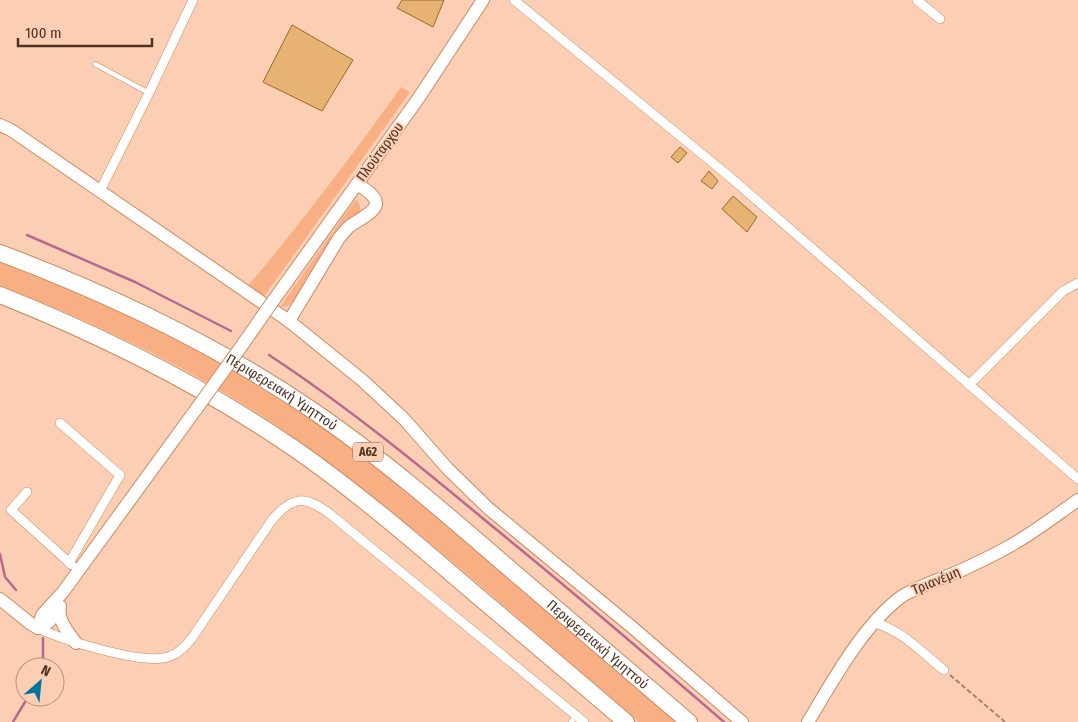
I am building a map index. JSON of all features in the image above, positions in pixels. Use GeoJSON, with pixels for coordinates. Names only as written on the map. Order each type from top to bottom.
{"type":"FeatureCollection","features":[{"type":"Feature","properties":{"kind":"highway","name":"Περιφερειακή Υμηττού"},"geometry":{"type":"LineString","coordinates":[[0,253],[149,316],[209,347],[312,410],[347,435],[447,515],[689,722]]}},
{"type":"Feature","properties":{"kind":"highway"},"geometry":{"type":"LineString","coordinates":[[0,295],[74,326],[150,362],[223,403],[294,449],[362,498],[395,525],[626,722]]}},
{"type":"Feature","properties":{"kind":"street"},"geometry":{"type":"LineString","coordinates":[[100,191],[193,0]]}},
{"type":"Feature","properties":{"kind":"street","name":"Πλούταρχου"},"geometry":{"type":"LineString","coordinates":[[55,607],[73,567],[197,408],[418,99],[483,0]]}},
{"type":"Feature","properties":{"kind":"street"},"geometry":{"type":"LineString","coordinates":[[514,0],[730,177],[1078,479]]}},
{"type":"Feature","properties":{"kind":"street"},"geometry":{"type":"LineString","coordinates":[[917,0],[940,19]]}},
{"type":"Feature","properties":{"kind":"street"},"geometry":{"type":"LineString","coordinates":[[0,125],[11,130],[290,321],[362,380],[404,419],[447,468],[488,508],[742,722]]}},
{"type":"Feature","properties":{"kind":"street"},"geometry":{"type":"LineString","coordinates":[[290,321],[339,238],[349,227],[367,217],[375,207],[376,202],[370,192],[357,184]]}},
{"type":"Feature","properties":{"kind":"street"},"geometry":{"type":"LineString","coordinates":[[969,385],[1063,291],[1078,284]]}},
{"type":"Feature","properties":{"kind":"street"},"geometry":{"type":"LineString","coordinates":[[27,492],[11,510],[73,567],[120,476],[60,423]]}},
{"type":"Feature","properties":{"kind":"street"},"geometry":{"type":"LineString","coordinates":[[0,599],[38,628],[76,643],[99,649],[156,658],[168,657],[177,653],[192,638],[281,509],[290,503],[304,500],[330,514],[574,719],[584,722]]}},
{"type":"Feature","properties":{"kind":"street","name":"Τριανέμη"},"geometry":{"type":"LineString","coordinates":[[808,722],[834,680],[874,623],[902,596],[945,578],[1010,546],[1078,500]]}},
{"type":"Feature","properties":{"kind":"street"},"geometry":{"type":"LineString","coordinates":[[14,611],[28,613],[55,607]]}},
{"type":"Feature","properties":{"kind":"street"},"geometry":{"type":"LineString","coordinates":[[38,628],[42,615],[55,607]]}},
{"type":"Feature","properties":{"kind":"street"},"geometry":{"type":"LineString","coordinates":[[55,607],[66,630],[76,643]]}},
{"type":"Feature","properties":{"kind":"street"},"geometry":{"type":"LineString","coordinates":[[874,623],[883,625],[898,634],[944,670]]}},
{"type":"Feature","properties":{"kind":"lane"},"geometry":{"type":"LineString","coordinates":[[95,64],[149,92]]}},
{"type":"Feature","properties":{"kind":"path"},"geometry":{"type":"LineString","coordinates":[[944,670],[1005,722]]}},
{"type":"Feature","properties":{"kind":"shaded area"},"geometry":{"type":"Polygon","coordinates":[[[401,87],[410,92],[263,298],[247,287],[326,189],[401,87]]]}},
{"type":"Feature","properties":{"kind":"shaded area"},"geometry":{"type":"Polygon","coordinates":[[[356,199],[360,207],[358,215],[297,298],[290,305],[280,307],[356,199]]]}},
{"type":"Feature","properties":{"kind":"shaded area"},"geometry":{"type":"Polygon","coordinates":[[[0,258],[148,322],[255,382],[305,414],[355,449],[402,486],[678,722],[639,722],[395,514],[334,466],[258,413],[151,352],[76,317],[0,286],[0,258]]]}},
{"type":"Feature","properties":{"kind":"building"},"geometry":{"type":"Polygon","coordinates":[[[402,0],[444,0],[433,27],[397,8],[402,0]]]}},
{"type":"Feature","properties":{"kind":"building"},"geometry":{"type":"Polygon","coordinates":[[[292,25],[353,60],[322,111],[263,82],[292,25]]]}},
{"type":"Feature","properties":{"kind":"building"},"geometry":{"type":"Polygon","coordinates":[[[680,147],[687,153],[678,163],[671,157],[680,147]]]}},
{"type":"Feature","properties":{"kind":"building"},"geometry":{"type":"Polygon","coordinates":[[[709,171],[718,181],[712,189],[701,181],[709,171]]]}},
{"type":"Feature","properties":{"kind":"building"},"geometry":{"type":"Polygon","coordinates":[[[733,196],[757,217],[747,232],[722,209],[733,196]]]}},
{"type":"Feature","properties":{"kind":"waterway"},"geometry":{"type":"LineString","coordinates":[[27,235],[135,282],[231,331]]}},
{"type":"Feature","properties":{"kind":"waterway"},"geometry":{"type":"LineString","coordinates":[[269,355],[327,395],[411,459],[580,599],[724,722]]}},
{"type":"Feature","properties":{"kind":"waterway"},"geometry":{"type":"LineString","coordinates":[[0,554],[5,577],[16,590]]}},
{"type":"Feature","properties":{"kind":"waterway"},"geometry":{"type":"LineString","coordinates":[[43,638],[43,657]]}},
{"type":"Feature","properties":{"kind":"waterway"},"geometry":{"type":"LineString","coordinates":[[13,722],[22,707]]}}]}
